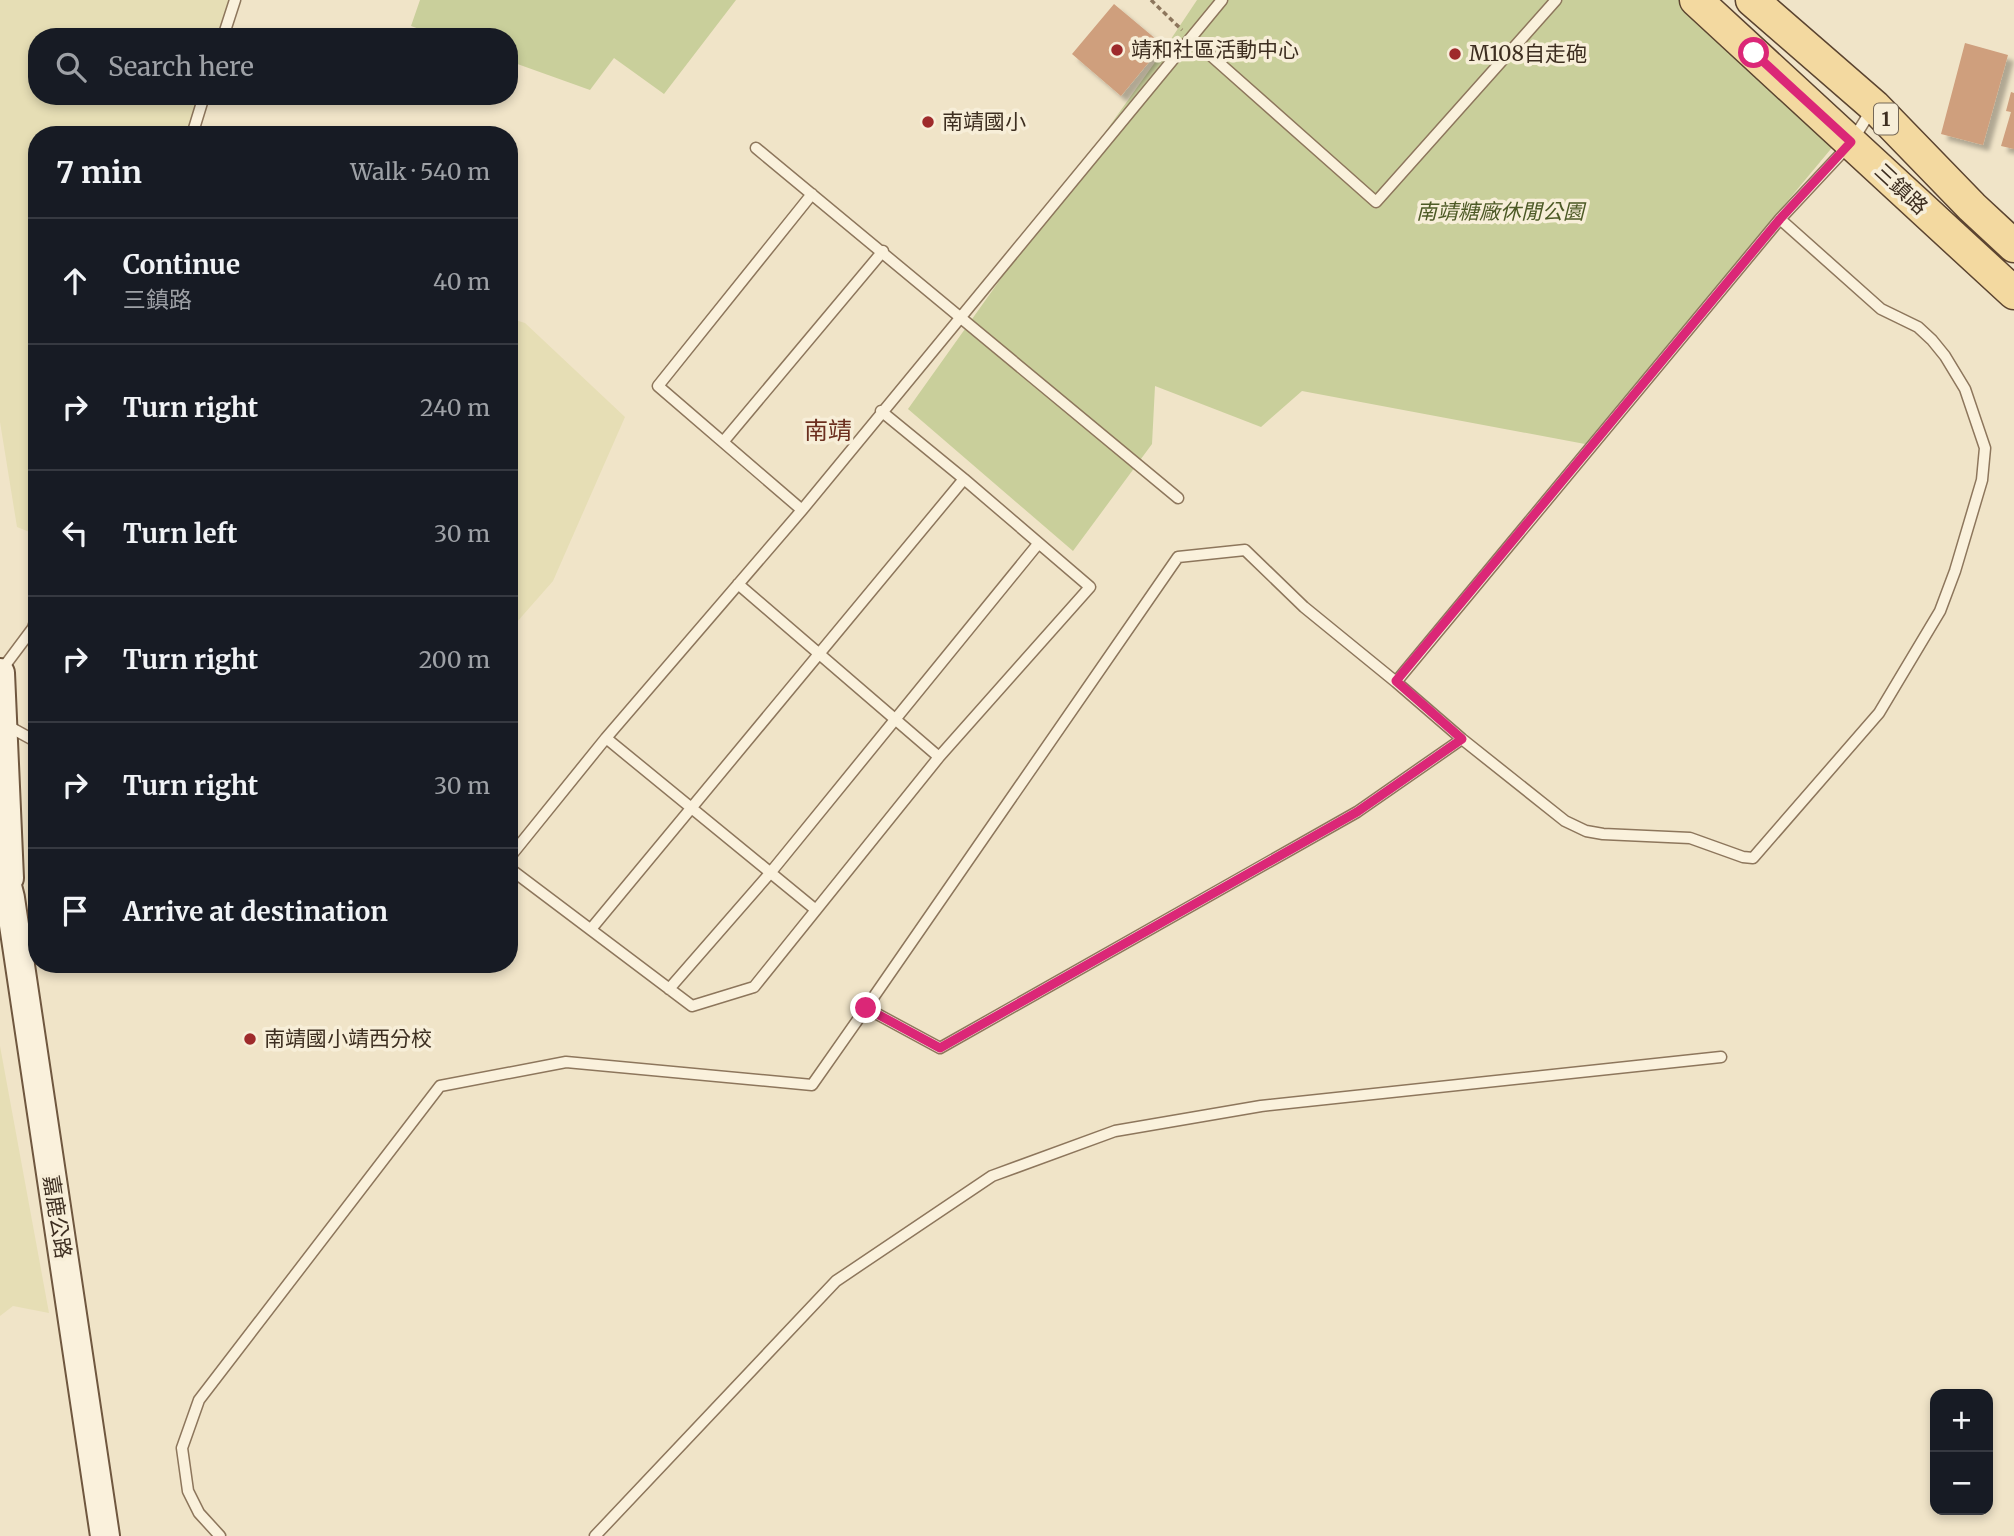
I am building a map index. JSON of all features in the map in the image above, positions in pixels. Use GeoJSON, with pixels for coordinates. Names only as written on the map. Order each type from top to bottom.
{"type":"FeatureCollection","features":[{"type":"Feature","properties":{"kind":"main road","name":"三鎮路"},"geometry":{"type":"LineString","coordinates":[[1696,0],[2014,293]]}},
{"type":"Feature","properties":{"kind":"main road","name":"三鎮路"},"geometry":{"type":"LineString","coordinates":[[1752,0],[1874,106],[1972,207],[2014,246]]}},
{"type":"Feature","properties":{"kind":"main road","name":"嘉鹿公路"},"geometry":{"type":"LineString","coordinates":[[0,673],[5,897]]}},
{"type":"Feature","properties":{"kind":"main road","name":"嘉鹿公路"},"geometry":{"type":"LineString","coordinates":[[0,858],[105,1536]]}},
{"type":"Feature","properties":{"kind":"lane"},"geometry":{"type":"LineString","coordinates":[[226,28],[235,0]]}},
{"type":"Feature","properties":{"kind":"lane"},"geometry":{"type":"LineString","coordinates":[[518,847],[606,738],[802,510],[1222,0]]}},
{"type":"Feature","properties":{"kind":"lane"},"geometry":{"type":"LineString","coordinates":[[1191,38],[1376,202],[1556,0]]}},
{"type":"Feature","properties":{"kind":"lane"},"geometry":{"type":"LineString","coordinates":[[195,126],[201,105]]}},
{"type":"Feature","properties":{"kind":"lane"},"geometry":{"type":"LineString","coordinates":[[1396,681],[1780,219],[1851,142],[1874,106]]}},
{"type":"Feature","properties":{"kind":"lane"},"geometry":{"type":"LineString","coordinates":[[756,148],[1178,498]]}},
{"type":"Feature","properties":{"kind":"lane"},"geometry":{"type":"LineString","coordinates":[[802,510],[658,386],[813,194]]}},
{"type":"Feature","properties":{"kind":"lane"},"geometry":{"type":"LineString","coordinates":[[220,1536],[199,1513],[188,1491],[182,1448],[199,1400],[440,1086],[566,1062],[812,1085],[1178,557],[1245,550],[1304,607],[1565,821],[1586,831],[1690,838],[1753,858],[1879,713],[1940,611],[1982,480],[1985,448],[1965,389],[1932,340],[1918,327],[1881,309],[1780,219]]}},
{"type":"Feature","properties":{"kind":"lane"},"geometry":{"type":"LineString","coordinates":[[723,442],[883,251]]}},
{"type":"Feature","properties":{"kind":"lane"},"geometry":{"type":"LineString","coordinates":[[518,875],[692,1006],[754,987],[939,757],[1090,587],[881,411]]}},
{"type":"Feature","properties":{"kind":"lane"},"geometry":{"type":"LineString","coordinates":[[591,929],[964,479]]}},
{"type":"Feature","properties":{"kind":"lane"},"geometry":{"type":"LineString","coordinates":[[669,989],[771,872],[1038,544]]}},
{"type":"Feature","properties":{"kind":"lane"},"geometry":{"type":"LineString","coordinates":[[738,584],[939,757]]}},
{"type":"Feature","properties":{"kind":"lane"},"geometry":{"type":"LineString","coordinates":[[0,673],[28,635]]}},
{"type":"Feature","properties":{"kind":"lane"},"geometry":{"type":"LineString","coordinates":[[3,723],[28,737]]}},
{"type":"Feature","properties":{"kind":"lane"},"geometry":{"type":"LineString","coordinates":[[606,738],[816,910]]}},
{"type":"Feature","properties":{"kind":"lane"},"geometry":{"type":"LineString","coordinates":[[866,1008],[940,1048],[1357,812],[1462,739]]}},
{"type":"Feature","properties":{"kind":"lane"},"geometry":{"type":"LineString","coordinates":[[596,1536],[836,1281],[992,1176],[1115,1130],[1261,1106],[1721,1058]]}},
{"type":"Feature","properties":{"kind":"path"},"geometry":{"type":"LineString","coordinates":[[1151,0],[1191,38]]}},
{"type":"Feature","properties":{"kind":"shaded area"},"geometry":{"type":"Polygon","coordinates":[[[0,0],[232,0],[222,28],[28,28],[28,105],[196,105],[189,126],[28,126],[28,531],[17,527],[0,422],[0,0]]]}},
{"type":"Feature","properties":{"kind":"shaded area"},"geometry":{"type":"Polygon","coordinates":[[[518,321],[525,323],[625,417],[553,581],[518,621],[518,321]]]}},
{"type":"Feature","properties":{"kind":"shaded area"},"geometry":{"type":"Polygon","coordinates":[[[0,1046],[49,1313],[13,1306],[0,1316],[0,1046]]]}},
{"type":"Feature","properties":{"kind":"green space"},"geometry":{"type":"Polygon","coordinates":[[[420,0],[736,0],[664,94],[614,58],[590,90],[518,64],[518,28],[411,26],[420,0]]]}},
{"type":"Feature","properties":{"kind":"green space","name":"南靖糖廠休閒公園"},"geometry":{"type":"Polygon","coordinates":[[[1197,0],[1679,0],[1835,144],[1585,444],[1302,391],[1261,427],[1155,386],[1152,444],[1073,551],[908,409],[1197,0]]]}},
{"type":"Feature","properties":{"kind":"building","name":"靖和社區活動中心"},"geometry":{"type":"Polygon","coordinates":[[[1114,4],[1163,45],[1121,96],[1072,54],[1114,4]]]}},
{"type":"Feature","properties":{"kind":"building"},"geometry":{"type":"Polygon","coordinates":[[[1965,43],[2008,55],[1983,145],[1941,134],[1965,43]]]}},
{"type":"Feature","properties":{"kind":"building"},"geometry":{"type":"Polygon","coordinates":[[[2011,92],[2014,93],[2014,149],[2001,146],[2011,112],[2006,111],[2011,92]]]}},
{"type":"Feature","properties":{"kind":"place","name":"靖和社區活動中心"},"geometry":{"type":"Point","coordinates":[1117,50]}},
{"type":"Feature","properties":{"kind":"place","name":"M108自走砲"},"geometry":{"type":"Point","coordinates":[1455,54]}},
{"type":"Feature","properties":{"kind":"place","name":"南靖國小"},"geometry":{"type":"Point","coordinates":[928,122]}},
{"type":"Feature","properties":{"kind":"place","name":"南靖國小靖西分校"},"geometry":{"type":"Point","coordinates":[250,1039]}},
{"type":"Feature","properties":{"kind":"district","name":"南靖"},"geometry":{"type":"Point","coordinates":[828,431]}},
{"type":"Feature","properties":{"kind":"route"},"geometry":{"type":"LineString","coordinates":[[866,1008],[940,1048],[1357,812],[1462,739],[1396,681],[1780,219],[1851,142],[1754,53]]}}]}
